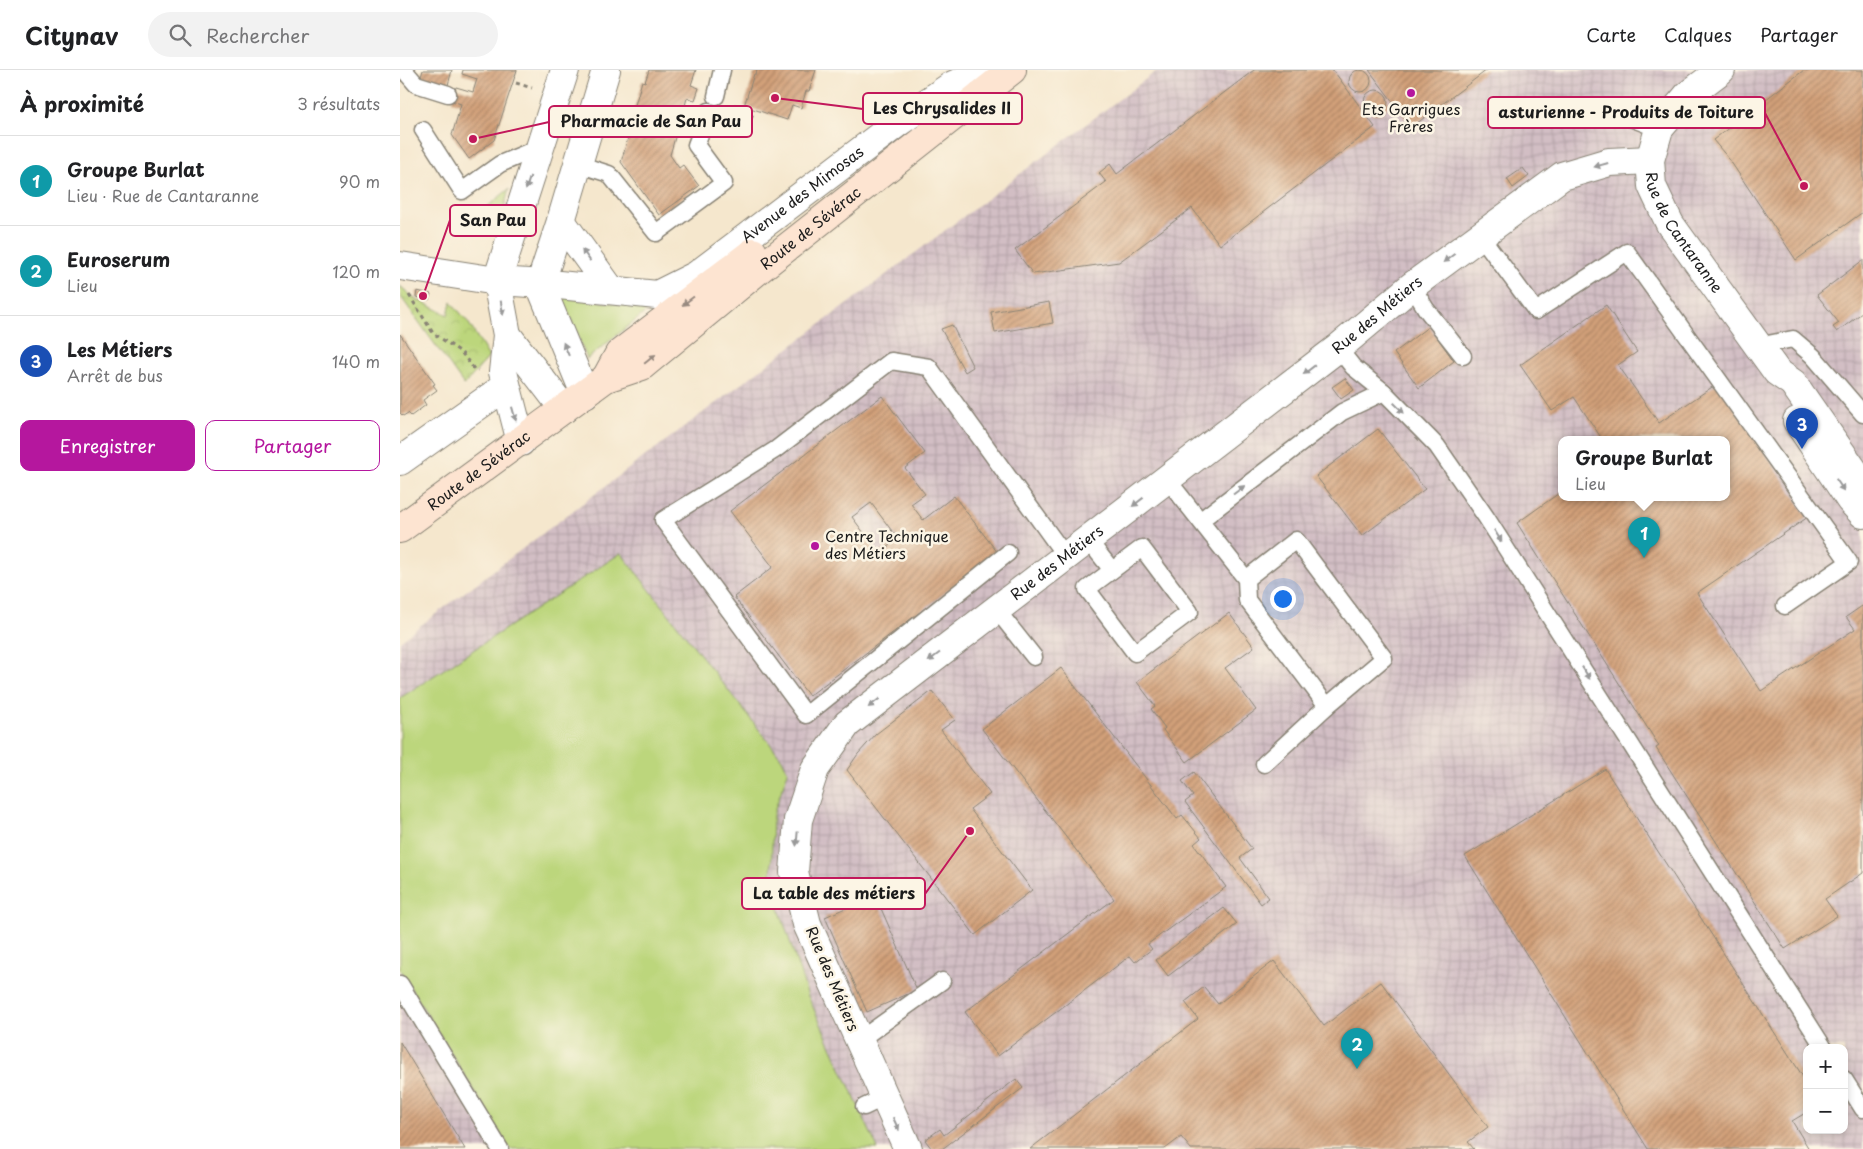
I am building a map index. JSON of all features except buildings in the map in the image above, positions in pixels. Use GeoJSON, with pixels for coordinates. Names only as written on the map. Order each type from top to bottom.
{"type":"FeatureCollection","features":[{"type":"Feature","properties":{"kind":"main road","name":"Route de Sévérac"},"geometry":{"type":"LineString","coordinates":[[585,394],[619,354],[991,70]]}},
{"type":"Feature","properties":{"kind":"main road","name":"Route de Sévérac"},"geometry":{"type":"LineString","coordinates":[[400,529],[585,394],[642,366],[761,268],[1012,70]]}},
{"type":"Feature","properties":{"kind":"street"},"geometry":{"type":"LineString","coordinates":[[521,442],[505,379],[507,336],[497,281],[564,70]]}},
{"type":"Feature","properties":{"kind":"street"},"geometry":{"type":"LineString","coordinates":[[585,394],[540,285],[606,70]]}},
{"type":"Feature","properties":{"kind":"street","name":"Avenue des Mimosas"},"geometry":{"type":"LineString","coordinates":[[405,277],[559,285],[657,295],[697,275],[896,124],[951,86],[986,70]]}},
{"type":"Feature","properties":{"kind":"street","name":"Rue de Cantaranne"},"geometry":{"type":"LineString","coordinates":[[1721,70],[1688,95],[1659,129],[1650,160],[1652,186],[1670,224],[1777,372],[1793,383],[1863,484]]}},
{"type":"Feature","properties":{"kind":"street","name":"Rue des Métiers"},"geometry":{"type":"LineString","coordinates":[[908,1149],[874,1102],[858,1041],[807,924],[794,872],[798,820],[815,769],[847,724],[1338,348],[1412,286],[1562,176],[1609,162],[1650,160]]}},
{"type":"Feature","properties":{"kind":"street"},"geometry":{"type":"LineString","coordinates":[[561,221],[611,290]]}},
{"type":"Feature","properties":{"kind":"street"},"geometry":{"type":"LineString","coordinates":[[507,336],[585,394]]}},
{"type":"Feature","properties":{"kind":"street","name":"Rue de Cantaranne"},"geometry":{"type":"LineString","coordinates":[[1777,372],[1779,392],[1850,500],[1863,514]]}},
{"type":"Feature","properties":{"kind":"street"},"geometry":{"type":"LineString","coordinates":[[400,461],[505,379]]}},
{"type":"Feature","properties":{"kind":"lane"},"geometry":{"type":"LineString","coordinates":[[404,70],[416,84],[448,94]]}},
{"type":"Feature","properties":{"kind":"lane"},"geometry":{"type":"LineString","coordinates":[[578,164],[609,174],[656,233],[724,183],[696,145],[712,104],[722,70]]}},
{"type":"Feature","properties":{"kind":"lane"},"geometry":{"type":"LineString","coordinates":[[1612,111],[1659,129]]}},
{"type":"Feature","properties":{"kind":"lane"},"geometry":{"type":"LineString","coordinates":[[423,130],[462,191],[500,164],[540,147]]}},
{"type":"Feature","properties":{"kind":"lane"},"geometry":{"type":"LineString","coordinates":[[1480,235],[1536,311],[1626,252],[1849,562],[1785,606]]}},
{"type":"Feature","properties":{"kind":"lane"},"geometry":{"type":"LineString","coordinates":[[1412,286],[1426,309],[1464,356]]}},
{"type":"Feature","properties":{"kind":"lane"},"geometry":{"type":"LineString","coordinates":[[1758,346],[1793,339],[1813,356],[1863,414]]}},
{"type":"Feature","properties":{"kind":"lane"},"geometry":{"type":"LineString","coordinates":[[1338,348],[1353,367],[1384,392],[1437,446],[1486,517],[1821,1044]]}},
{"type":"Feature","properties":{"kind":"lane"},"geometry":{"type":"LineString","coordinates":[[1008,554],[806,715],[663,520],[775,450],[891,361],[929,367],[1066,557]]}},
{"type":"Feature","properties":{"kind":"lane"},"geometry":{"type":"LineString","coordinates":[[1200,520],[1342,412],[1384,392]]}},
{"type":"Feature","properties":{"kind":"lane"},"geometry":{"type":"LineString","coordinates":[[1168,479],[1246,579],[1248,600],[1328,706]]}},
{"type":"Feature","properties":{"kind":"lane"},"geometry":{"type":"LineString","coordinates":[[1088,540],[1112,570]]}},
{"type":"Feature","properties":{"kind":"lane"},"geometry":{"type":"LineString","coordinates":[[1246,579],[1296,540],[1384,658],[1264,764]]}},
{"type":"Feature","properties":{"kind":"lane"},"geometry":{"type":"LineString","coordinates":[[1142,548],[1190,612],[1135,653],[1087,589],[1112,570],[1142,548]]}},
{"type":"Feature","properties":{"kind":"lane"},"geometry":{"type":"LineString","coordinates":[[996,609],[1034,657]]}},
{"type":"Feature","properties":{"kind":"lane"},"geometry":{"type":"LineString","coordinates":[[858,1041],[942,982]]}},
{"type":"Feature","properties":{"kind":"lane"},"geometry":{"type":"LineString","coordinates":[[400,984],[500,1149]]}},
{"type":"Feature","properties":{"kind":"lane"},"geometry":{"type":"LineString","coordinates":[[1848,1085],[1863,1109]]}},
{"type":"Feature","properties":{"kind":"path"},"geometry":{"type":"LineString","coordinates":[[516,83],[533,88]]}},
{"type":"Feature","properties":{"kind":"path"},"geometry":{"type":"LineString","coordinates":[[712,104],[753,112],[751,120],[712,104]]}},
{"type":"Feature","properties":{"kind":"path"},"geometry":{"type":"LineString","coordinates":[[405,277],[408,294],[432,332],[461,352],[474,369],[505,379]]}},
{"type":"Feature","properties":{"kind":"shaded area"},"geometry":{"type":"Polygon","coordinates":[[[1158,70],[1863,70],[1863,1149],[400,1149],[400,641],[1158,70]]]}},
{"type":"Feature","properties":{"kind":"green space"},"geometry":{"type":"Polygon","coordinates":[[[509,189],[503,212],[493,226],[481,212],[509,189]]]}},
{"type":"Feature","properties":{"kind":"green space"},"geometry":{"type":"Polygon","coordinates":[[[400,286],[414,298],[448,315],[451,302],[468,322],[489,357],[464,385],[401,297],[400,286]]]}},
{"type":"Feature","properties":{"kind":"green space"},"geometry":{"type":"Polygon","coordinates":[[[557,296],[651,308],[587,359],[569,314],[557,296]]]}},
{"type":"Feature","properties":{"kind":"green space"},"geometry":{"type":"Polygon","coordinates":[[[621,553],[782,759],[788,772],[773,815],[771,884],[808,996],[878,1149],[510,1149],[400,970],[400,698],[621,553]]]}},
{"type":"Feature","properties":{"kind":"place","name":"Ets Garrigues Frères"},"geometry":{"type":"Point","coordinates":[1411,93]}},
{"type":"Feature","properties":{"kind":"place","name":"Les Chrysalides II"},"geometry":{"type":"Point","coordinates":[775,98]}},
{"type":"Feature","properties":{"kind":"place","name":"Pharmacie de San Pau"},"geometry":{"type":"Point","coordinates":[473,139]}},
{"type":"Feature","properties":{"kind":"place","name":"asturienne - Produits de Toiture"},"geometry":{"type":"Point","coordinates":[1804,186]}},
{"type":"Feature","properties":{"kind":"place","name":"San Pau"},"geometry":{"type":"Point","coordinates":[423,296]}},
{"type":"Feature","properties":{"kind":"place","name":"Les Métiers"},"geometry":{"type":"Point","coordinates":[1802,449]}},
{"type":"Feature","properties":{"kind":"place","name":"Centre Technique des Métiers"},"geometry":{"type":"Point","coordinates":[815,546]}},
{"type":"Feature","properties":{"kind":"place","name":"Groupe Burlat"},"geometry":{"type":"Point","coordinates":[1644,558]}},
{"type":"Feature","properties":{"kind":"place","name":"La table des métiers"},"geometry":{"type":"Point","coordinates":[970,831]}},
{"type":"Feature","properties":{"kind":"place","name":"Euroserum"},"geometry":{"type":"Point","coordinates":[1357,1069]}}]}
